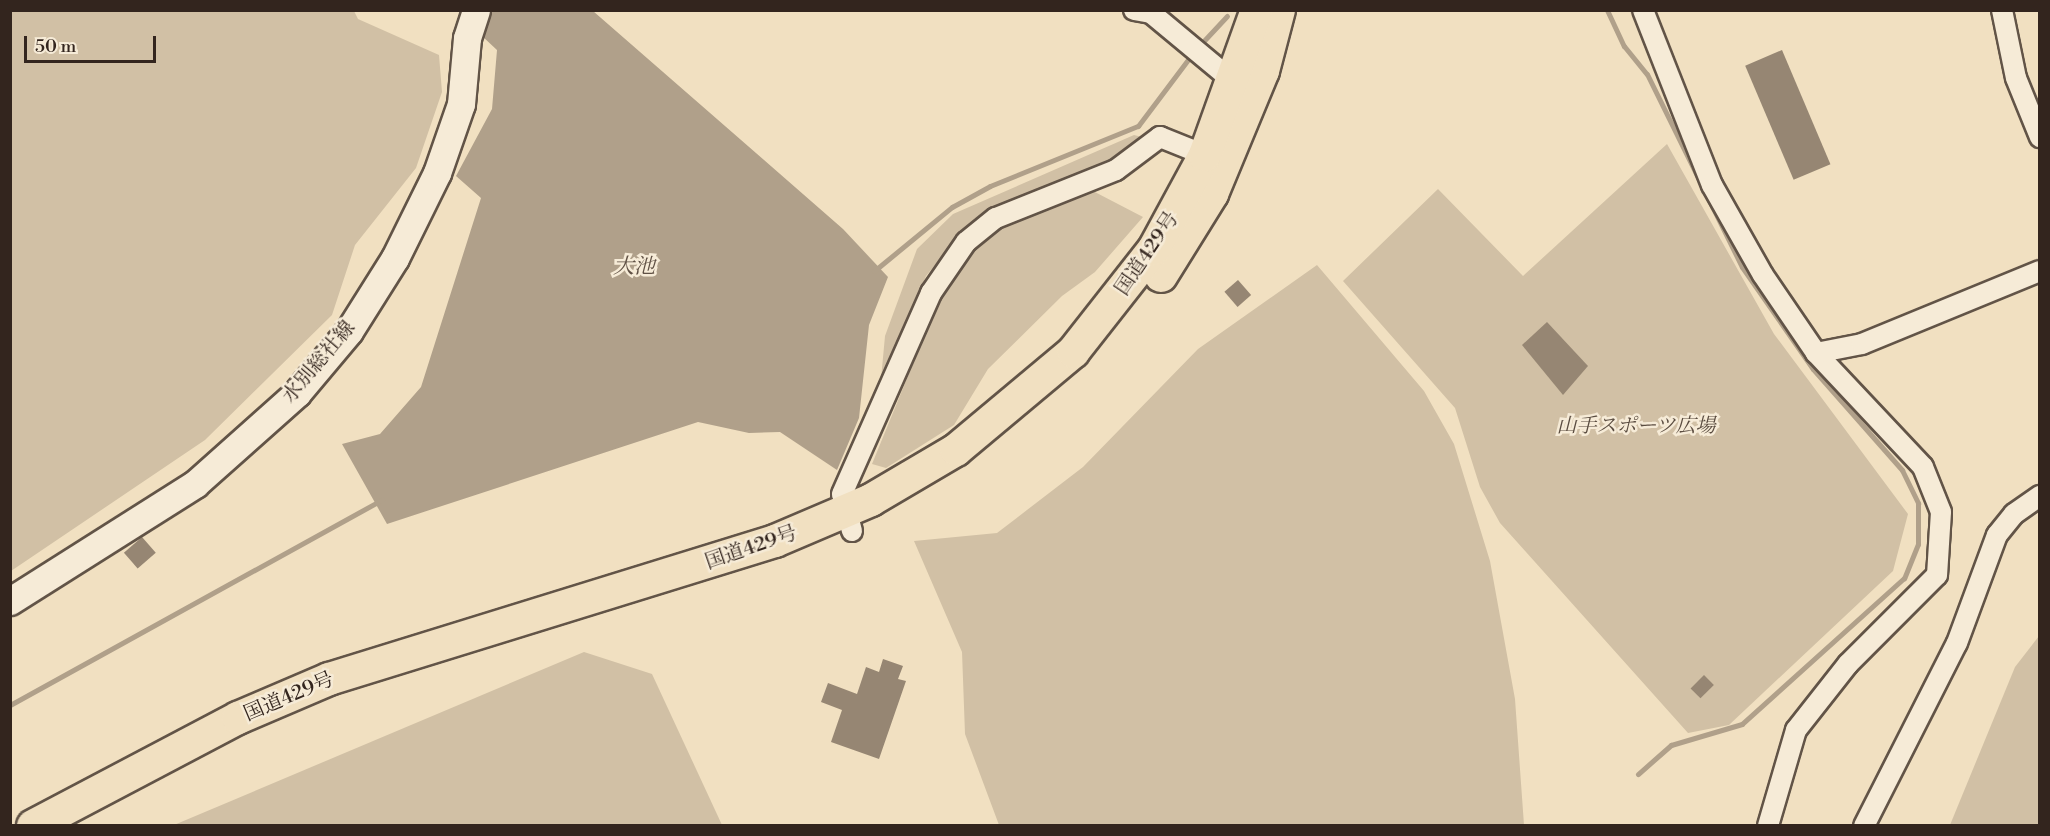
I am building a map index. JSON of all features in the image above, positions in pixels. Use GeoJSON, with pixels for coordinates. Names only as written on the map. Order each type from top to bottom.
{"type":"FeatureCollection","features":[{"type":"Feature","properties":{"kind":"highway","name":"国道429号"},"geometry":{"type":"LineString","coordinates":[[1244,88],[1257,10]]}},
{"type":"Feature","properties":{"kind":"highway","name":"国道429号"},"geometry":{"type":"LineString","coordinates":[[75,825],[244,737],[410,669],[711,583],[967,468],[1059,393],[1118,331],[1172,262],[1279,10]]}},
{"type":"Feature","properties":{"kind":"highway","name":"国道429号"},"geometry":{"type":"LineString","coordinates":[[33,825],[238,718],[328,679],[849,522]]}},
{"type":"Feature","properties":{"kind":"main road","name":"水別総社線"},"geometry":{"type":"LineString","coordinates":[[10,600],[223,462],[297,393],[349,331],[394,258],[437,173],[461,104],[466,38],[476,10]]}},
{"type":"Feature","properties":{"kind":"street"},"geometry":{"type":"LineString","coordinates":[[1134,10],[1151,13],[1244,88]]}},
{"type":"Feature","properties":{"kind":"street"},"geometry":{"type":"LineString","coordinates":[[1643,10],[1712,184],[1816,353],[1923,466],[1941,512],[1937,575],[1848,664],[1796,730],[1768,825]]}},
{"type":"Feature","properties":{"kind":"street"},"geometry":{"type":"LineString","coordinates":[[2002,10],[2016,78],[2040,137]]}},
{"type":"Feature","properties":{"kind":"street"},"geometry":{"type":"LineString","coordinates":[[849,522],[842,494],[931,293],[966,242],[996,218],[1116,170],[1160,137],[1215,159]]}},
{"type":"Feature","properties":{"kind":"street"},"geometry":{"type":"LineString","coordinates":[[1816,353],[1862,344],[2040,272]]}},
{"type":"Feature","properties":{"kind":"street"},"geometry":{"type":"LineString","coordinates":[[1864,825],[1958,643],[1997,535],[2014,514],[2040,496]]}},
{"type":"Feature","properties":{"kind":"green space"},"geometry":{"type":"Polygon","coordinates":[[[11,10],[354,11],[358,19],[439,55],[442,92],[416,168],[355,245],[332,315],[205,440],[11,571],[11,10]]]}},
{"type":"Feature","properties":{"kind":"green space"},"geometry":{"type":"Polygon","coordinates":[[[1134,135],[1142,137],[1119,155],[989,212],[957,238],[926,276],[881,379],[885,336],[917,249],[953,214],[1134,135]]]}},
{"type":"Feature","properties":{"kind":"green space","name":"山手スポーツ広場"},"geometry":{"type":"Polygon","coordinates":[[[1667,144],[1774,334],[1908,514],[1893,571],[1729,725],[1688,733],[1500,523],[1480,487],[1455,408],[1343,281],[1438,189],[1523,276],[1667,144]]]}},
{"type":"Feature","properties":{"kind":"green space"},"geometry":{"type":"Polygon","coordinates":[[[1091,190],[1143,217],[1095,272],[1062,296],[988,369],[954,425],[886,468],[872,464],[946,283],[970,250],[1001,225],[1091,190]]]}},
{"type":"Feature","properties":{"kind":"green space"},"geometry":{"type":"Polygon","coordinates":[[[1317,265],[1424,391],[1454,444],[1490,561],[1515,699],[1524,825],[999,825],[965,734],[962,652],[914,541],[997,533],[1083,467],[1198,349],[1317,265]]]}},
{"type":"Feature","properties":{"kind":"green space"},"geometry":{"type":"Polygon","coordinates":[[[2039,636],[2039,825],[1950,825],[2015,667],[2039,636]]]}},
{"type":"Feature","properties":{"kind":"green space"},"geometry":{"type":"Polygon","coordinates":[[[584,652],[652,674],[722,825],[174,825],[584,652]]]}},
{"type":"Feature","properties":{"kind":"water","name":"大池"},"geometry":{"type":"Polygon","coordinates":[[[489,11],[593,11],[843,229],[888,277],[869,325],[859,418],[837,470],[780,432],[749,433],[698,422],[387,524],[342,444],[380,434],[421,387],[481,198],[456,176],[492,109],[497,50],[482,36],[489,11]]]}},
{"type":"Feature","properties":{"kind":"building"},"geometry":{"type":"Polygon","coordinates":[[[1782,50],[1830,164],[1794,180],[1745,66],[1782,50]]]}},
{"type":"Feature","properties":{"kind":"building"},"geometry":{"type":"Polygon","coordinates":[[[1238,280],[1251,295],[1238,307],[1224,292],[1238,280]]]}},
{"type":"Feature","properties":{"kind":"building"},"geometry":{"type":"Polygon","coordinates":[[[1547,322],[1588,366],[1563,395],[1522,345],[1547,322]]]}},
{"type":"Feature","properties":{"kind":"building"},"geometry":{"type":"Polygon","coordinates":[[[142,537],[156,553],[138,569],[124,553],[142,537]]]}},
{"type":"Feature","properties":{"kind":"building"},"geometry":{"type":"Polygon","coordinates":[[[883,659],[903,666],[898,679],[906,681],[879,759],[831,742],[842,710],[821,702],[828,683],[857,694],[866,667],[879,672],[883,659]]]}},
{"type":"Feature","properties":{"kind":"building"},"geometry":{"type":"Polygon","coordinates":[[[1704,675],[1714,685],[1700,698],[1691,688],[1704,675]]]}},
{"type":"Feature","properties":{"kind":"waterway"},"geometry":{"type":"LineString","coordinates":[[1607,10],[1624,46],[1647,74],[1742,267],[1813,369],[1902,470],[1918,503],[1918,544],[1904,578],[1742,724],[1671,745],[1638,774]]}},
{"type":"Feature","properties":{"kind":"waterway"},"geometry":{"type":"LineString","coordinates":[[1199,46],[1227,16]]}},
{"type":"Feature","properties":{"kind":"waterway"},"geometry":{"type":"LineString","coordinates":[[874,271],[952,207],[990,186],[1138,126],[1193,53]]}},
{"type":"Feature","properties":{"kind":"waterway"},"geometry":{"type":"LineString","coordinates":[[10,705],[382,500]]}}]}
